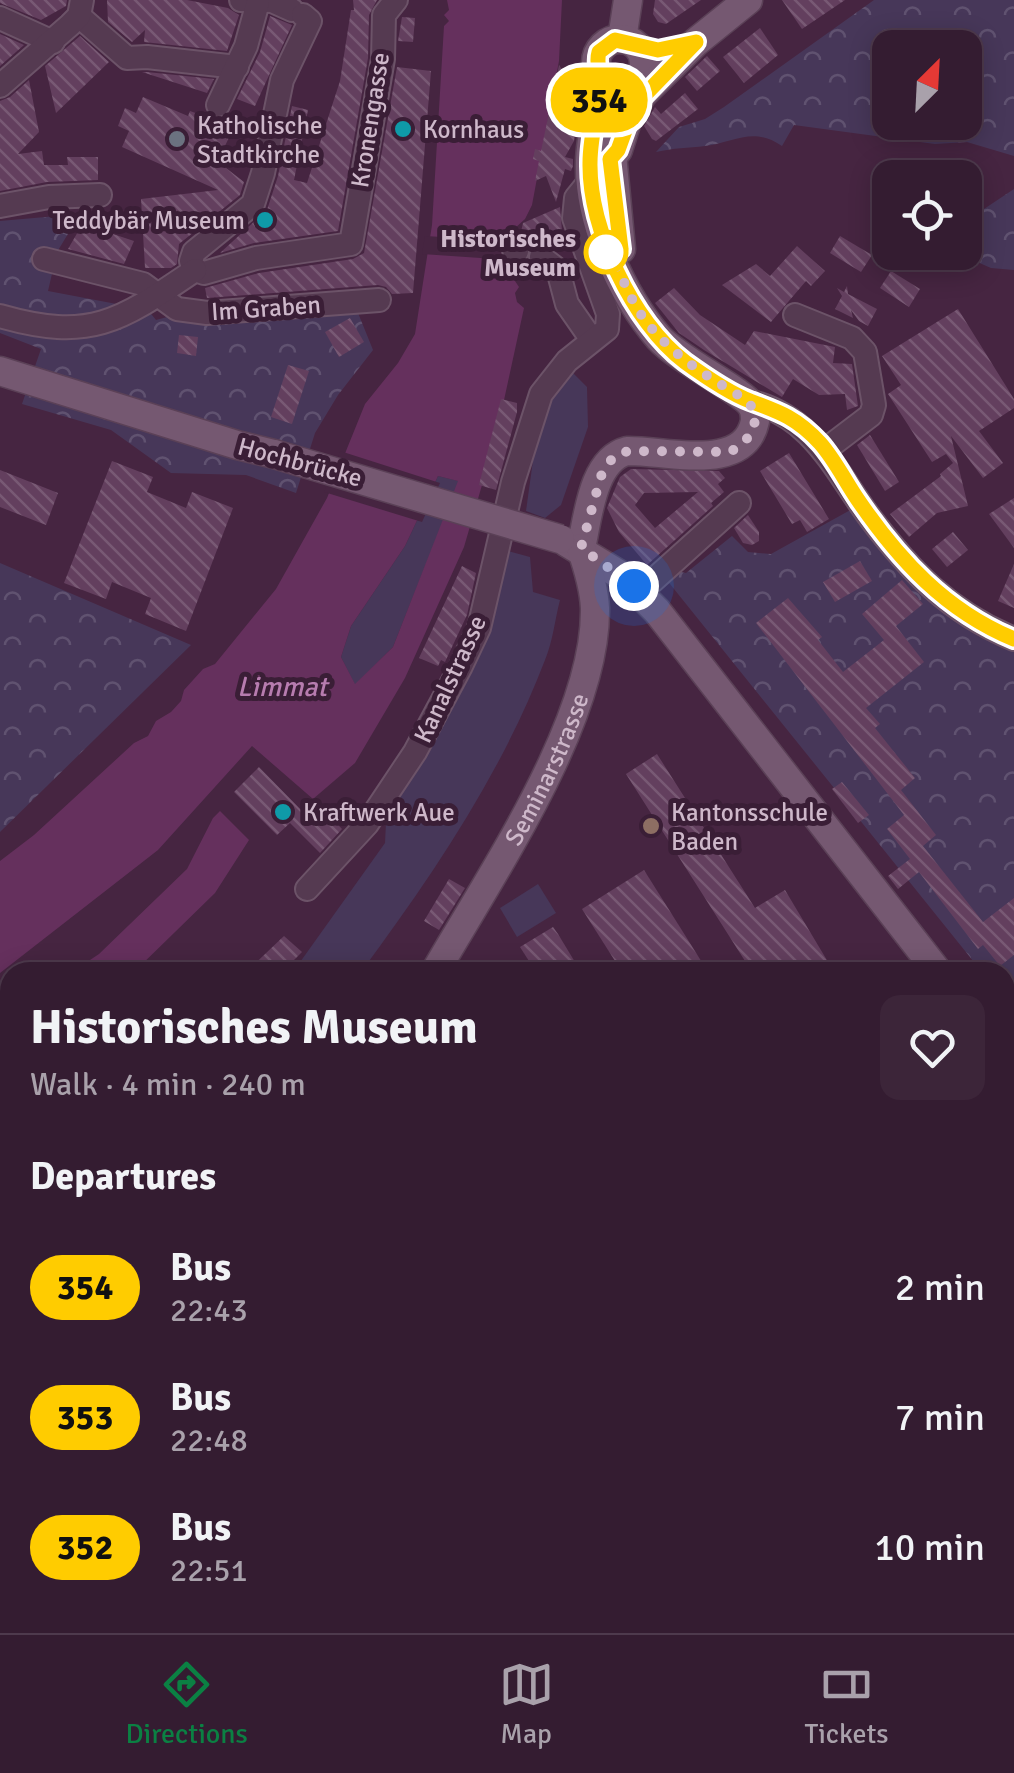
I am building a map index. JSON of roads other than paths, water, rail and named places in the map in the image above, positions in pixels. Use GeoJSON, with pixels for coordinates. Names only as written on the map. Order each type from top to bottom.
{"type":"FeatureCollection","features":[{"type":"Feature","properties":{"kind":"main road"},"geometry":{"type":"LineString","coordinates":[[571,544],[607,463],[628,451],[722,454],[738,450],[751,435],[755,421],[748,401],[685,362],[660,339],[639,312],[606,252],[590,180],[591,143],[644,64],[630,43],[628,0]]}},
{"type":"Feature","properties":{"kind":"main road"},"geometry":{"type":"LineString","coordinates":[[617,266],[621,249],[610,159],[613,115],[631,79],[696,42],[748,0]]}},
{"type":"Feature","properties":{"kind":"main road"},"geometry":{"type":"LineString","coordinates":[[631,79],[596,65],[599,52],[609,42],[667,50],[696,42]]}},
{"type":"Feature","properties":{"kind":"main road"},"geometry":{"type":"LineString","coordinates":[[610,159],[618,150],[634,106],[631,79]]}},
{"type":"Feature","properties":{"kind":"main road","name":"Hochbrücke"},"geometry":{"type":"LineString","coordinates":[[10,374],[571,544],[605,563],[668,624],[930,962]]}},
{"type":"Feature","properties":{"kind":"main road","name":"Seminarstrasse"},"geometry":{"type":"LineString","coordinates":[[441,962],[528,811],[566,732],[592,646],[595,619],[590,577],[571,544]]}},
{"type":"Feature","properties":{"kind":"street","name":"Kronengasse"},"geometry":{"type":"LineString","coordinates":[[195,270],[204,272],[256,258],[351,244],[383,59],[384,15],[396,0]]}},
{"type":"Feature","properties":{"kind":"street"},"geometry":{"type":"LineString","coordinates":[[0,316],[36,327],[97,326],[195,270],[190,261],[194,252],[254,204],[282,80],[310,20],[272,1],[249,1]]}},
{"type":"Feature","properties":{"kind":"street"},"geometry":{"type":"LineString","coordinates":[[218,104],[257,13],[249,1]]}},
{"type":"Feature","properties":{"kind":"street"},"geometry":{"type":"LineString","coordinates":[[0,86],[53,42],[80,8],[128,58],[148,56],[237,67]]}},
{"type":"Feature","properties":{"kind":"street"},"geometry":{"type":"LineString","coordinates":[[4,21],[53,42]]}},
{"type":"Feature","properties":{"kind":"street"},"geometry":{"type":"LineString","coordinates":[[541,257],[558,270],[566,304],[592,340],[606,328],[608,314],[586,257],[573,208],[590,180],[610,159]]}},
{"type":"Feature","properties":{"kind":"street"},"geometry":{"type":"LineString","coordinates":[[0,206],[50,197],[100,195]]}},
{"type":"Feature","properties":{"kind":"street","name":"Im Graben"},"geometry":{"type":"LineString","coordinates":[[44,259],[143,284],[176,309],[208,313],[379,300]]}},
{"type":"Feature","properties":{"kind":"street"},"geometry":{"type":"LineString","coordinates":[[794,314],[852,338],[865,352],[874,406],[871,416],[825,450]]}},
{"type":"Feature","properties":{"kind":"street","name":"Kanalstrasse"},"geometry":{"type":"LineString","coordinates":[[307,889],[367,824],[415,752],[470,648],[479,628],[513,482],[541,394],[566,360],[592,340]]}},
{"type":"Feature","properties":{"kind":"street"},"geometry":{"type":"LineString","coordinates":[[748,401],[773,408],[797,423],[825,450],[869,516],[930,588],[961,613],[1014,639]]}},
{"type":"Feature","properties":{"kind":"street"},"geometry":{"type":"LineString","coordinates":[[639,592],[739,503]]}},
{"type":"Feature","properties":{"kind":"water","name":"Limmat"},"geometry":{"type":"Polygon","coordinates":[[[447,0],[562,0],[559,61],[532,205],[525,219],[503,239],[505,266],[519,287],[515,293],[517,302],[524,308],[496,437],[464,547],[405,678],[355,763],[313,799],[252,746],[158,850],[14,962],[0,962],[0,861],[134,743],[148,736],[156,721],[181,701],[184,690],[203,669],[215,664],[276,589],[327,498],[365,404],[398,363],[415,334],[432,225],[444,26],[449,21],[444,15],[449,10],[447,0]],[[438,476],[405,546],[351,626],[341,657],[355,684],[393,647],[458,481],[438,476]]]}},
{"type":"Feature","properties":{"kind":"water"},"geometry":{"type":"Polygon","coordinates":[[[220,811],[249,840],[215,893],[144,962],[87,962],[187,869],[220,811]]]}},
{"type":"Feature","properties":{"kind":"place","name":"Kornhaus"},"geometry":{"type":"Point","coordinates":[403,129]}},
{"type":"Feature","properties":{"kind":"place","name":"Katholische Stadtkirche"},"geometry":{"type":"Point","coordinates":[177,139]}},
{"type":"Feature","properties":{"kind":"place","name":"Teddybär Museum"},"geometry":{"type":"Point","coordinates":[265,220]}},
{"type":"Feature","properties":{"kind":"place","name":"Historisches Museum"},"geometry":{"type":"Point","coordinates":[606,252]}},
{"type":"Feature","properties":{"kind":"place","name":"Kraftwerk Aue"},"geometry":{"type":"Point","coordinates":[283,812]}},
{"type":"Feature","properties":{"kind":"place","name":"Kantonsschule Baden"},"geometry":{"type":"Point","coordinates":[651,826]}}]}
